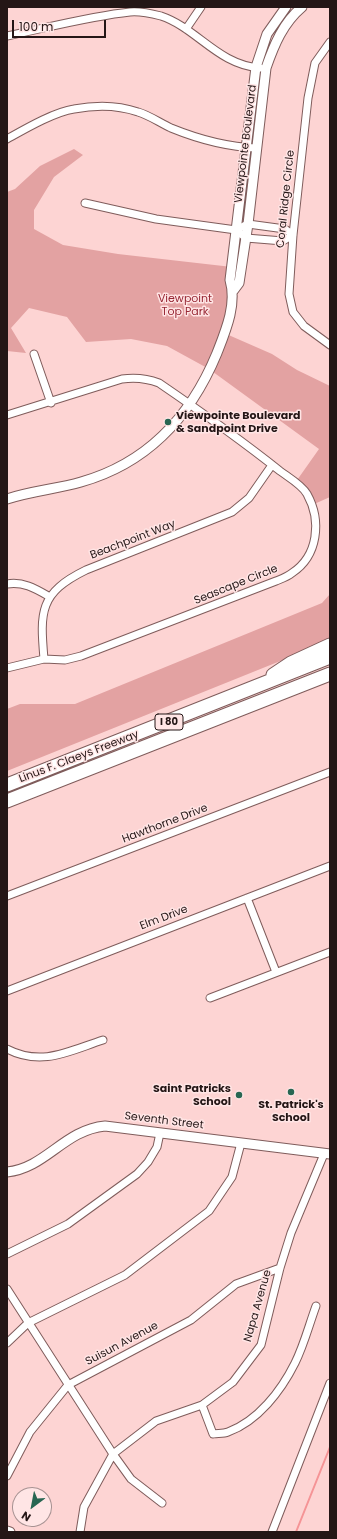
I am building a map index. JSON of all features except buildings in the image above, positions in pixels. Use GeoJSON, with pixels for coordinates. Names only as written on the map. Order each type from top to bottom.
{"type":"FeatureCollection","features":[{"type":"Feature","properties":{"kind":"highway"},"geometry":{"type":"LineString","coordinates":[[254,688],[291,663],[330,645]]}},
{"type":"Feature","properties":{"kind":"highway","name":"Linus F. Claeys Freeway"},"geometry":{"type":"LineString","coordinates":[[7,785],[330,657]]}},
{"type":"Feature","properties":{"kind":"highway","name":"Linus F. Claeys Freeway"},"geometry":{"type":"LineString","coordinates":[[7,801],[306,685],[330,674]]}},
{"type":"Feature","properties":{"kind":"highway"},"geometry":{"type":"LineString","coordinates":[[306,685],[330,682]]}},
{"type":"Feature","properties":{"kind":"street"},"geometry":{"type":"LineString","coordinates":[[186,29],[201,7]]}},
{"type":"Feature","properties":{"kind":"street","name":"Viewpointe Boulevard"},"geometry":{"type":"LineString","coordinates":[[7,499],[80,482],[105,474],[132,461],[153,446],[177,421],[190,404],[212,364],[230,316],[233,291],[230,280],[256,67],[267,34],[286,7]]}},
{"type":"Feature","properties":{"kind":"street","name":"Viewpointe Boulevard"},"geometry":{"type":"LineString","coordinates":[[233,291],[239,283],[246,238],[266,68],[274,45],[284,28],[302,7]]}},
{"type":"Feature","properties":{"kind":"street"},"geometry":{"type":"LineString","coordinates":[[7,36],[132,12],[161,16],[186,29],[215,52],[256,67],[266,68]]}},
{"type":"Feature","properties":{"kind":"street","name":"Coral Ridge Circle"},"geometry":{"type":"LineString","coordinates":[[330,42],[315,63],[308,98],[293,235],[289,294],[293,312],[304,326],[330,345]]}},
{"type":"Feature","properties":{"kind":"street"},"geometry":{"type":"LineString","coordinates":[[7,138],[73,109],[109,106],[138,112],[171,128],[204,140],[245,148],[257,148]]}},
{"type":"Feature","properties":{"kind":"street"},"geometry":{"type":"LineString","coordinates":[[85,203],[156,219],[236,230],[246,238],[283,241],[293,235],[285,229],[248,224],[236,230]]}},
{"type":"Feature","properties":{"kind":"street"},"geometry":{"type":"LineString","coordinates":[[34,354],[51,403]]}},
{"type":"Feature","properties":{"kind":"street","name":"Seascape Circle"},"geometry":{"type":"LineString","coordinates":[[7,415],[51,403],[122,378],[134,377],[159,383],[190,404],[307,493],[315,518],[314,543],[307,559],[296,570],[276,581],[81,656],[65,660],[44,659],[7,668]]}},
{"type":"Feature","properties":{"kind":"street","name":"Beachpoint Way"},"geometry":{"type":"LineString","coordinates":[[44,659],[41,624],[50,597],[64,582],[86,570],[232,512],[248,498],[272,465]]}},
{"type":"Feature","properties":{"kind":"street"},"geometry":{"type":"LineString","coordinates":[[7,584],[30,586],[50,597]]}},
{"type":"Feature","properties":{"kind":"street","name":"Hawthorne Drive"},"geometry":{"type":"LineString","coordinates":[[7,896],[330,772]]}},
{"type":"Feature","properties":{"kind":"street","name":"Elm Drive"},"geometry":{"type":"LineString","coordinates":[[7,991],[330,866]]}},
{"type":"Feature","properties":{"kind":"street"},"geometry":{"type":"LineString","coordinates":[[247,898],[276,972]]}},
{"type":"Feature","properties":{"kind":"street"},"geometry":{"type":"LineString","coordinates":[[210,998],[330,952]]}},
{"type":"Feature","properties":{"kind":"street"},"geometry":{"type":"LineString","coordinates":[[7,1049],[17,1054],[35,1058],[52,1057],[103,1040]]}},
{"type":"Feature","properties":{"kind":"street","name":"Seventh Street"},"geometry":{"type":"LineString","coordinates":[[7,1172],[26,1168],[71,1137],[92,1127],[105,1126],[327,1154]]}},
{"type":"Feature","properties":{"kind":"street"},"geometry":{"type":"LineString","coordinates":[[7,1254],[68,1224],[137,1174],[148,1162],[157,1147],[160,1133]]}},
{"type":"Feature","properties":{"kind":"street"},"geometry":{"type":"LineString","coordinates":[[7,1343],[28,1323],[125,1275],[209,1211],[232,1177],[242,1143]]}},
{"type":"Feature","properties":{"kind":"street","name":"Napa Avenue"},"geometry":{"type":"LineString","coordinates":[[80,1532],[84,1507],[113,1454],[156,1421],[202,1405],[233,1382],[260,1345],[280,1268],[291,1233],[327,1154]]}},
{"type":"Feature","properties":{"kind":"street","name":"Suisun Avenue"},"geometry":{"type":"LineString","coordinates":[[7,1476],[30,1432],[68,1385],[191,1320],[236,1284],[280,1268]]}},
{"type":"Feature","properties":{"kind":"street"},"geometry":{"type":"LineString","coordinates":[[7,1289],[113,1454],[131,1479],[162,1503]]}},
{"type":"Feature","properties":{"kind":"street"},"geometry":{"type":"LineString","coordinates":[[202,1405],[213,1434],[227,1433],[244,1424],[268,1404],[295,1363],[316,1306]]}},
{"type":"Feature","properties":{"kind":"street"},"geometry":{"type":"LineString","coordinates":[[272,1532],[330,1383]]}},
{"type":"Feature","properties":{"kind":"green space","name":"Viewpoint Top Park"},"geometry":{"type":"Polygon","coordinates":[[[74,149],[83,155],[54,177],[34,210],[34,229],[63,245],[118,254],[232,267],[224,333],[272,354],[297,370],[330,386],[330,497],[312,505],[295,483],[319,449],[209,369],[167,346],[131,339],[86,342],[67,317],[29,308],[11,328],[26,353],[7,351],[7,192],[15,189],[40,166],[74,149]]]}},
{"type":"Feature","properties":{"kind":"green space"},"geometry":{"type":"Polygon","coordinates":[[[330,594],[330,641],[7,771],[7,709],[20,704],[75,704],[322,603],[330,594]]]}},
{"type":"Feature","properties":{"kind":"waterway"},"geometry":{"type":"LineString","coordinates":[[296,1532],[330,1447]]}},
{"type":"Feature","properties":{"kind":"place","name":"Viewpointe Boulevard & Sandpoint Drive"},"geometry":{"type":"Point","coordinates":[168,422]}},
{"type":"Feature","properties":{"kind":"place","name":"St. Patrick's School"},"geometry":{"type":"Point","coordinates":[291,1092]}},
{"type":"Feature","properties":{"kind":"place","name":"Saint Patricks School"},"geometry":{"type":"Point","coordinates":[239,1095]}}]}
